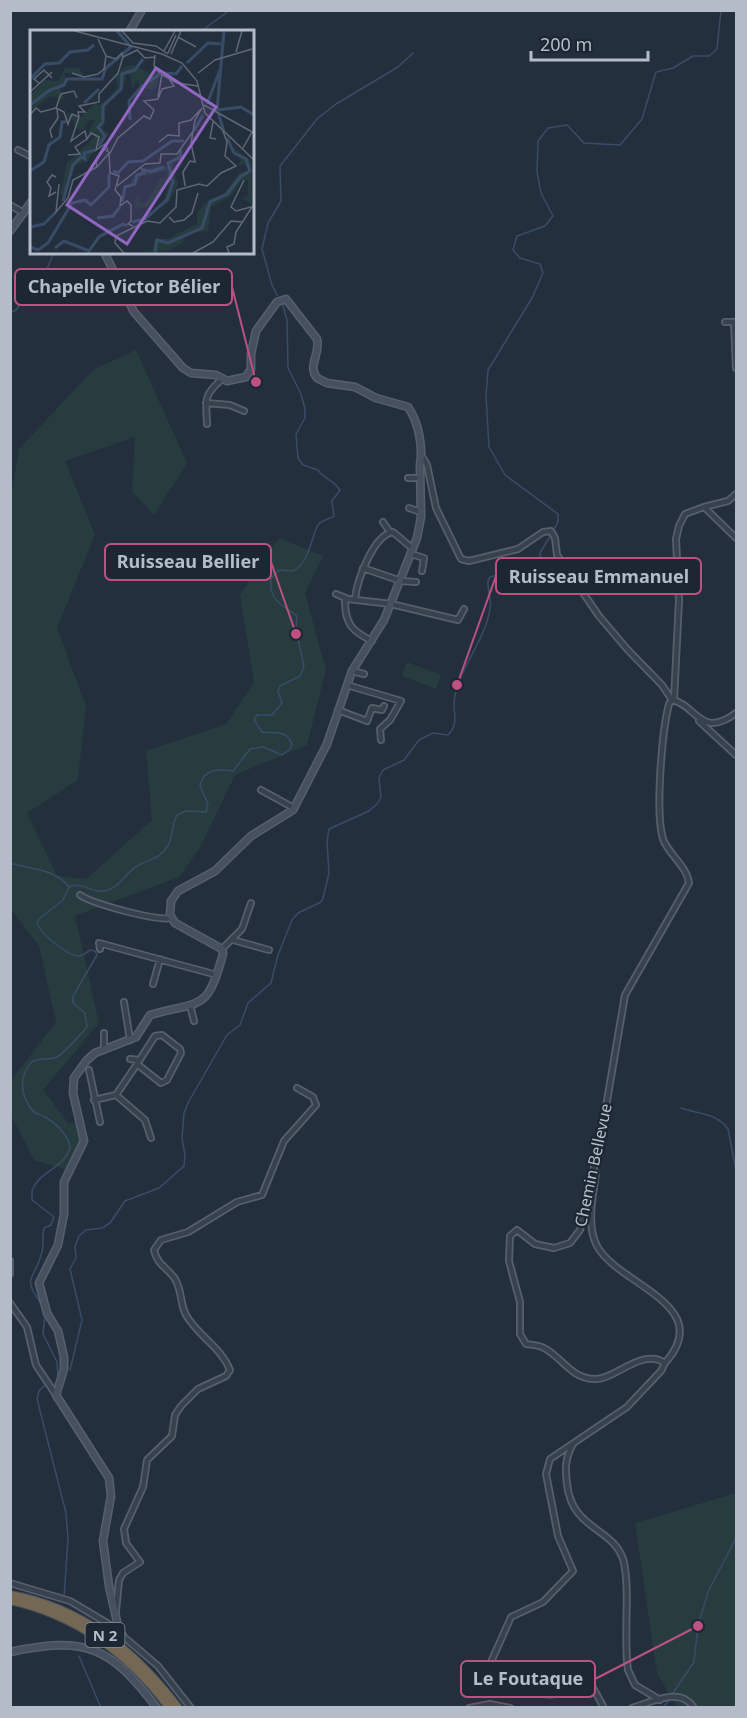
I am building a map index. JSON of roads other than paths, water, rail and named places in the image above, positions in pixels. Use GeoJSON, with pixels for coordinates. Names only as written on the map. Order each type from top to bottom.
{"type":"FeatureCollection","features":[{"type":"Feature","properties":{"kind":"highway","name":"N 2"},"geometry":{"type":"LineString","coordinates":[[10,1595],[61,1609],[113,1640],[140,1662],[178,1707]]}},
{"type":"Feature","properties":{"kind":"highway","name":"N 2"},"geometry":{"type":"LineString","coordinates":[[10,1600],[69,1620],[104,1640],[132,1662],[170,1707]]}},
{"type":"Feature","properties":{"kind":"street"},"geometry":{"type":"LineString","coordinates":[[130,30],[142,10]]}},
{"type":"Feature","properties":{"kind":"street"},"geometry":{"type":"LineString","coordinates":[[18,150],[30,156]]}},
{"type":"Feature","properties":{"kind":"street"},"geometry":{"type":"LineString","coordinates":[[11,230],[30,204]]}},
{"type":"Feature","properties":{"kind":"street"},"geometry":{"type":"LineString","coordinates":[[10,205],[24,213]]}},
{"type":"Feature","properties":{"kind":"street"},"geometry":{"type":"LineString","coordinates":[[105,254],[134,312],[183,368],[191,373],[242,380],[249,373],[252,343],[256,331],[281,299],[290,302],[304,325],[317,339],[319,345],[312,365],[317,378],[327,383],[355,387],[376,398],[408,407],[416,423],[423,458],[420,478],[420,530],[412,552],[391,604],[372,641],[351,671],[327,744],[294,808],[287,815],[251,836],[215,871],[178,891],[169,909],[171,918],[185,930],[222,949]]}},
{"type":"Feature","properties":{"kind":"street"},"geometry":{"type":"LineString","coordinates":[[725,322],[735,322],[736,368]]}},
{"type":"Feature","properties":{"kind":"street"},"geometry":{"type":"LineString","coordinates":[[207,424],[206,403],[211,387],[222,379]]}},
{"type":"Feature","properties":{"kind":"street"},"geometry":{"type":"LineString","coordinates":[[206,403],[230,405],[244,411]]}},
{"type":"Feature","properties":{"kind":"street"},"geometry":{"type":"LineString","coordinates":[[423,458],[426,462],[432,498],[439,518],[456,552],[463,560],[469,561],[519,549],[543,532],[552,533],[557,555],[606,626],[657,678],[673,700],[698,719],[736,755]]}},
{"type":"Feature","properties":{"kind":"street"},"geometry":{"type":"LineString","coordinates":[[408,478],[420,478]]}},
{"type":"Feature","properties":{"kind":"street"},"geometry":{"type":"LineString","coordinates":[[673,700],[679,600],[677,532],[685,514],[728,501],[736,494]]}},
{"type":"Feature","properties":{"kind":"street"},"geometry":{"type":"LineString","coordinates":[[704,507],[736,538]]}},
{"type":"Feature","properties":{"kind":"street"},"geometry":{"type":"LineString","coordinates":[[409,508],[421,512]]}},
{"type":"Feature","properties":{"kind":"street"},"geometry":{"type":"LineString","coordinates":[[383,522],[390,532],[412,552],[424,558],[422,571]]}},
{"type":"Feature","properties":{"kind":"street"},"geometry":{"type":"LineString","coordinates":[[355,598],[363,568],[390,532]]}},
{"type":"Feature","properties":{"kind":"street"},"geometry":{"type":"LineString","coordinates":[[363,568],[400,581],[416,582]]}},
{"type":"Feature","properties":{"kind":"street"},"geometry":{"type":"LineString","coordinates":[[336,594],[348,599],[355,598],[391,604],[458,620],[464,609]]}},
{"type":"Feature","properties":{"kind":"street"},"geometry":{"type":"LineString","coordinates":[[348,599],[345,602],[347,623],[372,641]]}},
{"type":"Feature","properties":{"kind":"street"},"geometry":{"type":"LineString","coordinates":[[351,671],[364,674]]}},
{"type":"Feature","properties":{"kind":"street"},"geometry":{"type":"LineString","coordinates":[[346,685],[401,701],[390,720],[380,729],[381,740]]}},
{"type":"Feature","properties":{"kind":"street","name":"Chemin Bellevue"},"geometry":{"type":"LineString","coordinates":[[665,1363],[659,1360],[634,1362],[601,1378],[588,1378],[564,1367],[545,1348],[526,1344],[521,1338],[519,1296],[509,1261],[510,1234],[518,1230],[531,1242],[548,1248],[561,1247],[574,1240],[583,1223],[625,995],[689,883],[686,873],[665,843],[660,819],[664,742],[668,708],[673,700]]}},
{"type":"Feature","properties":{"kind":"street"},"geometry":{"type":"LineString","coordinates":[[338,710],[367,721],[372,708],[382,710],[384,706]]}},
{"type":"Feature","properties":{"kind":"street"},"geometry":{"type":"LineString","coordinates":[[698,719],[713,722],[736,713]]}},
{"type":"Feature","properties":{"kind":"street"},"geometry":{"type":"LineString","coordinates":[[261,790],[294,808]]}},
{"type":"Feature","properties":{"kind":"street"},"geometry":{"type":"LineString","coordinates":[[80,895],[90,902],[157,920],[171,918]]}},
{"type":"Feature","properties":{"kind":"street"},"geometry":{"type":"LineString","coordinates":[[56,1395],[65,1363],[58,1331],[47,1313],[39,1278],[54,1257],[64,1214],[64,1182],[84,1142],[73,1093],[74,1078],[87,1060],[104,1048],[130,1040],[137,1035],[150,1015],[190,1005],[206,998],[217,975],[222,949],[242,929],[251,903]]}},
{"type":"Feature","properties":{"kind":"street"},"geometry":{"type":"LineString","coordinates":[[233,940],[269,950]]}},
{"type":"Feature","properties":{"kind":"street"},"geometry":{"type":"LineString","coordinates":[[100,949],[99,943],[217,975]]}},
{"type":"Feature","properties":{"kind":"street"},"geometry":{"type":"LineString","coordinates":[[153,984],[160,959]]}},
{"type":"Feature","properties":{"kind":"street"},"geometry":{"type":"LineString","coordinates":[[124,1002],[130,1040]]}},
{"type":"Feature","properties":{"kind":"street"},"geometry":{"type":"LineString","coordinates":[[190,1005],[194,1021]]}},
{"type":"Feature","properties":{"kind":"street"},"geometry":{"type":"LineString","coordinates":[[94,1100],[116,1095],[138,1062],[150,1043],[158,1032],[181,1050],[167,1080],[159,1083],[138,1062],[130,1059]]}},
{"type":"Feature","properties":{"kind":"street"},"geometry":{"type":"LineString","coordinates":[[104,1033],[104,1048]]}},
{"type":"Feature","properties":{"kind":"street"},"geometry":{"type":"LineString","coordinates":[[137,1035],[150,1043]]}},
{"type":"Feature","properties":{"kind":"street"},"geometry":{"type":"LineString","coordinates":[[89,1070],[100,1122]]}},
{"type":"Feature","properties":{"kind":"street"},"geometry":{"type":"LineString","coordinates":[[116,1611],[118,1581],[123,1573],[140,1562],[126,1543],[124,1529],[143,1487],[147,1460],[171,1436],[175,1415],[181,1406],[198,1389],[224,1377],[230,1370],[216,1347],[189,1321],[184,1312],[178,1283],[160,1265],[154,1250],[161,1240],[188,1232],[237,1202],[262,1195],[284,1141],[316,1106],[314,1096],[297,1088]]}},
{"type":"Feature","properties":{"kind":"street"},"geometry":{"type":"LineString","coordinates":[[116,1095],[144,1118],[151,1138]]}},
{"type":"Feature","properties":{"kind":"street"},"geometry":{"type":"LineString","coordinates":[[144,1118],[150,1112]]}},
{"type":"Feature","properties":{"kind":"street"},"geometry":{"type":"LineString","coordinates":[[598,1149],[592,1214],[594,1237],[607,1259],[666,1304],[675,1314],[679,1334],[661,1371],[627,1407],[551,1457],[546,1469],[558,1536],[572,1564],[572,1574],[543,1602],[511,1617],[491,1665],[497,1672],[543,1696],[562,1692],[578,1679],[584,1678],[591,1684],[604,1707]]}},
{"type":"Feature","properties":{"kind":"street"},"geometry":{"type":"LineString","coordinates":[[10,1261],[10,1274]]}},
{"type":"Feature","properties":{"kind":"street"},"geometry":{"type":"LineString","coordinates":[[10,1303],[27,1327],[36,1365],[108,1478],[111,1496],[104,1541],[109,1586],[118,1626],[124,1637],[158,1666],[191,1707]]}},
{"type":"Feature","properties":{"kind":"street"},"geometry":{"type":"LineString","coordinates":[[574,1442],[566,1461],[568,1497],[578,1515],[612,1544],[622,1559],[628,1670],[635,1685],[660,1700]]}},
{"type":"Feature","properties":{"kind":"street"},"geometry":{"type":"LineString","coordinates":[[10,1583],[70,1601],[112,1626],[118,1626]]}},
{"type":"Feature","properties":{"kind":"street"},"geometry":{"type":"LineString","coordinates":[[10,1652],[54,1644],[75,1644],[94,1649],[125,1671],[156,1707]]}},
{"type":"Feature","properties":{"kind":"street"},"geometry":{"type":"LineString","coordinates":[[632,1707],[671,1697],[688,1699],[694,1707]]}},
{"type":"Feature","properties":{"kind":"street"},"geometry":{"type":"LineString","coordinates":[[469,1707],[490,1704],[510,1707]]}},
{"type":"Feature","properties":{"kind":"waterway"},"geometry":{"type":"LineString","coordinates":[[203,30],[230,10]]}},
{"type":"Feature","properties":{"kind":"waterway"},"geometry":{"type":"LineString","coordinates":[[553,531],[558,522],[558,514],[505,475],[489,447],[486,395],[488,370],[532,298],[543,273],[540,264],[520,258],[513,250],[517,236],[545,226],[553,216],[541,193],[537,172],[538,141],[548,128],[567,125],[584,143],[620,145],[642,119],[656,72],[673,68],[693,56],[709,56],[717,49],[721,10]]}},
{"type":"Feature","properties":{"kind":"waterway"},"geometry":{"type":"LineString","coordinates":[[277,295],[262,249],[268,223],[281,201],[280,166],[317,119],[336,104],[398,67],[413,53]]}},
{"type":"Feature","properties":{"kind":"waterway"},"geometry":{"type":"LineString","coordinates":[[10,313],[16,310],[23,300],[18,287],[22,274],[47,269],[53,254]]}},
{"type":"Feature","properties":{"kind":"waterway"},"geometry":{"type":"LineString","coordinates":[[69,887],[78,885],[99,891],[114,887],[133,869],[165,850],[170,842],[177,815],[186,811],[206,812],[208,804],[200,786],[208,773],[217,770],[233,771],[250,749],[263,747],[282,755],[290,749],[292,744],[290,739],[283,734],[262,732],[254,720],[257,715],[272,715],[282,703],[278,691],[280,686],[300,676],[304,667],[296,629],[297,616],[274,597],[271,579],[279,570],[293,571],[303,562],[318,525],[334,516],[332,501],[340,490],[318,470],[303,465],[298,458],[296,434],[305,418],[305,409],[301,394],[288,368],[287,320],[282,302]]}},
{"type":"Feature","properties":{"kind":"waterway"},"geometry":{"type":"LineString","coordinates":[[70,1370],[82,1320],[70,1269],[76,1258],[75,1246],[79,1236],[86,1230],[102,1228],[110,1223],[125,1201],[159,1188],[184,1166],[182,1138],[184,1113],[189,1101],[227,1035],[240,1025],[248,1003],[271,983],[278,955],[292,920],[298,913],[321,902],[323,898],[329,873],[327,842],[329,829],[369,811],[378,803],[381,797],[379,778],[383,770],[404,760],[419,740],[433,733],[448,735],[452,730],[455,721],[454,701],[458,685],[488,619],[490,605],[488,581],[490,577],[505,574],[528,579],[540,578],[543,573],[540,553],[551,535]]}},
{"type":"Feature","properties":{"kind":"waterway"},"geometry":{"type":"LineString","coordinates":[[10,863],[50,873],[69,887],[63,900],[39,919],[37,924],[49,938],[66,951],[79,956],[90,950],[95,951],[97,955],[73,996],[73,1003],[85,1013],[87,1027],[57,1057],[33,1061],[23,1079],[23,1092],[29,1105],[34,1112],[49,1120],[65,1134],[70,1148],[62,1161],[41,1178],[32,1190],[32,1200],[54,1217],[51,1225],[44,1228],[42,1252],[30,1283],[42,1305]]}},
{"type":"Feature","properties":{"kind":"waterway"},"geometry":{"type":"LineString","coordinates":[[681,1108],[713,1117],[724,1124],[728,1129],[736,1170]]}},
{"type":"Feature","properties":{"kind":"waterway"},"geometry":{"type":"LineString","coordinates":[[45,1315],[43,1334],[57,1362],[58,1378]]}},
{"type":"Feature","properties":{"kind":"waterway"},"geometry":{"type":"LineString","coordinates":[[46,1384],[39,1391],[37,1399],[66,1513],[68,1539],[64,1597]]}},
{"type":"Feature","properties":{"kind":"waterway"},"geometry":{"type":"LineString","coordinates":[[671,1696],[694,1662],[698,1626],[708,1592],[736,1538]]}},
{"type":"Feature","properties":{"kind":"waterway"},"geometry":{"type":"LineString","coordinates":[[79,1656],[101,1708]]}},
{"type":"Feature","properties":{"kind":"waterway"},"geometry":{"type":"LineString","coordinates":[[663,1708],[669,1700]]}},
{"type":"Feature","properties":{"kind":"place","name":"Chapelle Victor Bélier"},"geometry":{"type":"Point","coordinates":[256,382]}},
{"type":"Feature","properties":{"kind":"place","name":"Ruisseau Bellier"},"geometry":{"type":"Point","coordinates":[296,634]}},
{"type":"Feature","properties":{"kind":"place","name":"Ruisseau Emmanuel"},"geometry":{"type":"Point","coordinates":[457,685]}},
{"type":"Feature","properties":{"kind":"place","name":"Le Foutaque"},"geometry":{"type":"Point","coordinates":[698,1626]}}]}
